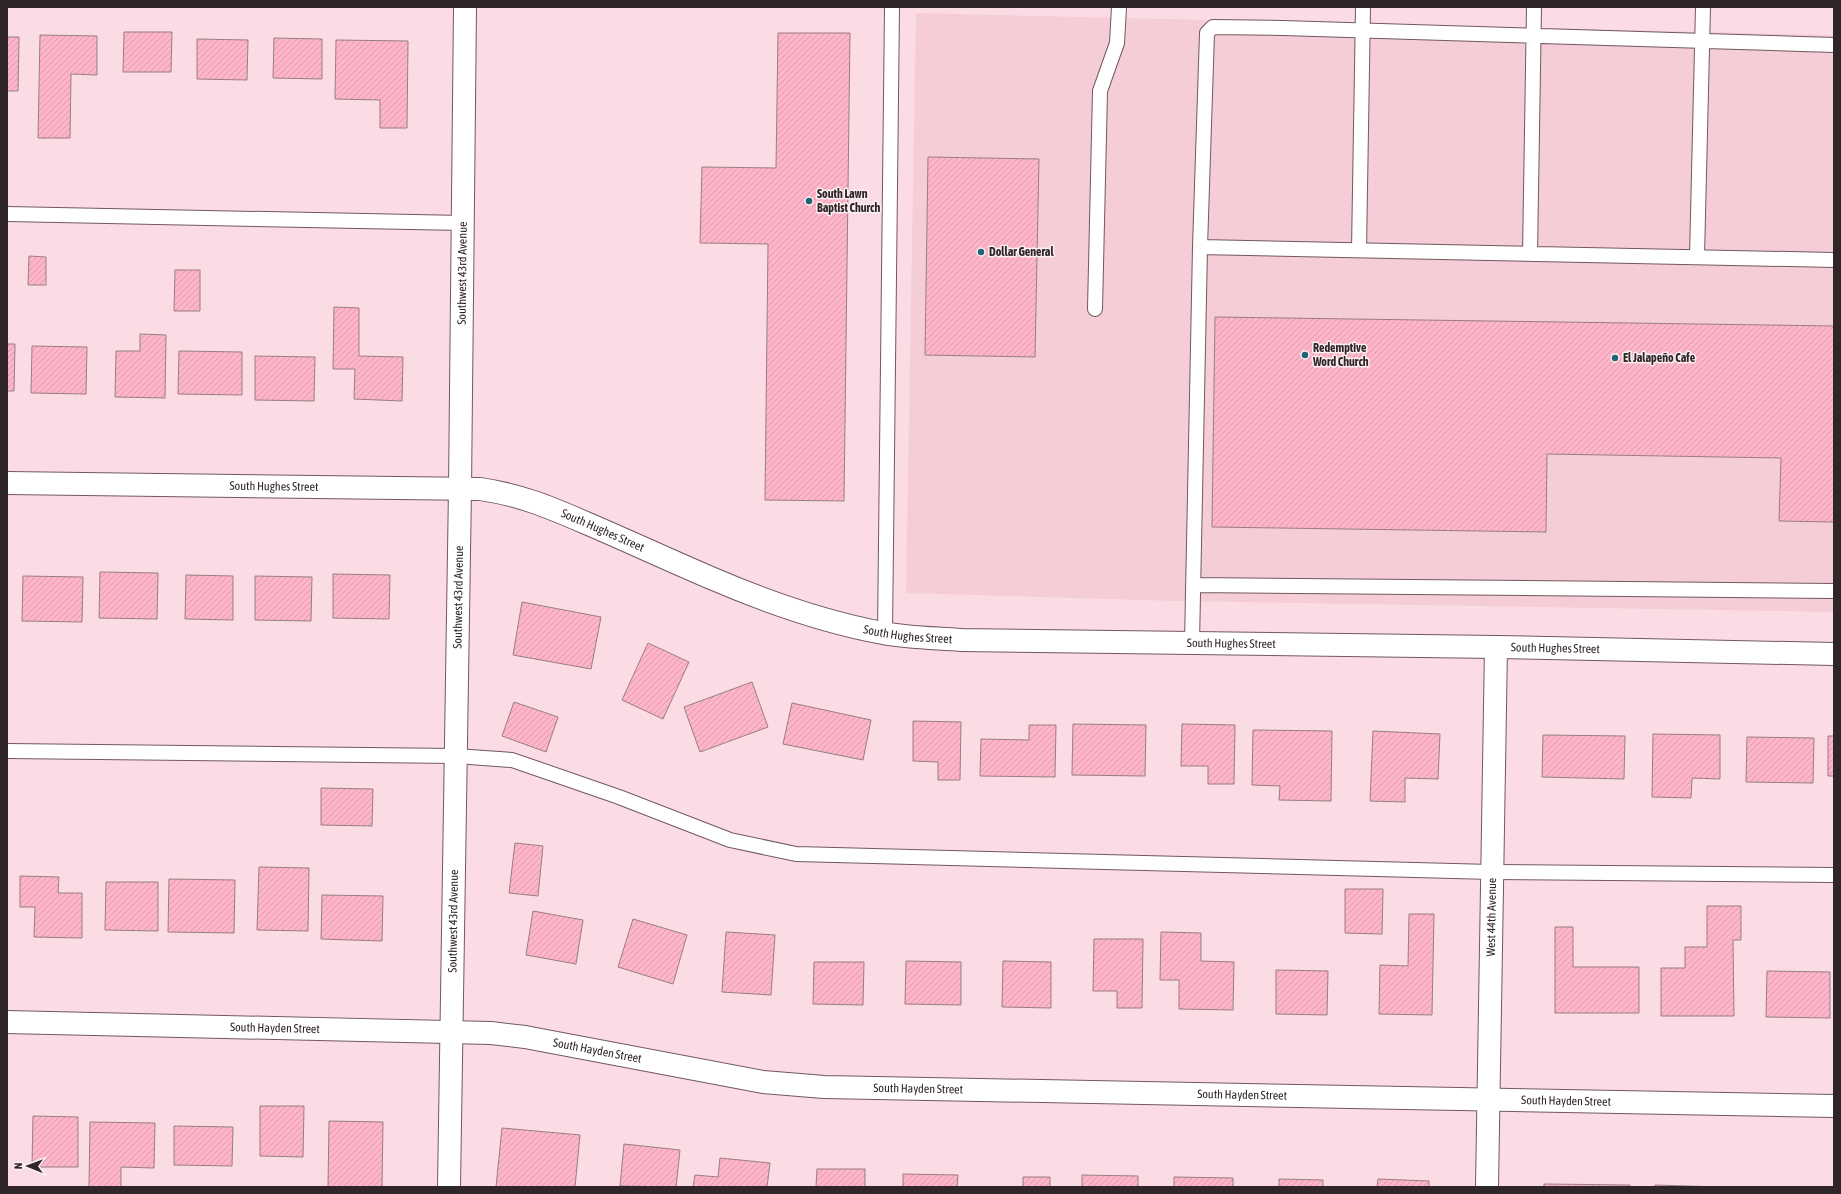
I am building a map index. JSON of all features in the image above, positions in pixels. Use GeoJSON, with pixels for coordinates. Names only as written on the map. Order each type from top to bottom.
{"type":"FeatureCollection","features":[{"type":"Feature","properties":{"kind":"street","name":"Southwest 43rd Avenue"},"geometry":{"type":"LineString","coordinates":[[449,1187],[460,489],[465,7]]}},
{"type":"Feature","properties":{"kind":"street","name":"South Hughes Street"},"geometry":{"type":"LineString","coordinates":[[7,483],[480,489],[508,493],[538,503],[781,607],[835,622],[885,633],[962,640],[1496,647],[1834,654]]}},
{"type":"Feature","properties":{"kind":"street","name":"West 44th Avenue"},"geometry":{"type":"LineString","coordinates":[[1487,1187],[1496,647]]}},
{"type":"Feature","properties":{"kind":"street","name":"South Hayden Street"},"geometry":{"type":"LineString","coordinates":[[7,1022],[452,1032],[525,1037],[763,1082],[824,1087],[1834,1106]]}},
{"type":"Feature","properties":{"kind":"lane"},"geometry":{"type":"LineString","coordinates":[[885,633],[892,7]]}},
{"type":"Feature","properties":{"kind":"lane"},"geometry":{"type":"LineString","coordinates":[[1095,309],[1100,90],[1117,43],[1119,7]]}},
{"type":"Feature","properties":{"kind":"lane"},"geometry":{"type":"LineString","coordinates":[[1359,250],[1364,7]]}},
{"type":"Feature","properties":{"kind":"lane"},"geometry":{"type":"LineString","coordinates":[[1530,254],[1534,7]]}},
{"type":"Feature","properties":{"kind":"lane"},"geometry":{"type":"LineString","coordinates":[[1697,257],[1703,7]]}},
{"type":"Feature","properties":{"kind":"lane"},"geometry":{"type":"LineString","coordinates":[[1192,643],[1192,585],[1206,33],[1213,27],[1834,45]]}},
{"type":"Feature","properties":{"kind":"lane"},"geometry":{"type":"LineString","coordinates":[[7,214],[463,223]]}},
{"type":"Feature","properties":{"kind":"lane"},"geometry":{"type":"LineString","coordinates":[[1200,247],[1834,260]]}},
{"type":"Feature","properties":{"kind":"lane"},"geometry":{"type":"LineString","coordinates":[[1192,585],[1834,591]]}},
{"type":"Feature","properties":{"kind":"lane"},"geometry":{"type":"LineString","coordinates":[[7,752],[456,756],[512,760],[619,797],[730,840],[796,854],[1492,872],[1834,875]]}},
{"type":"Feature","properties":{"kind":"shaded area"},"geometry":{"type":"Polygon","coordinates":[[[916,13],[1834,35],[1834,612],[1175,601],[906,593],[916,13]]]}},
{"type":"Feature","properties":{"kind":"building"},"geometry":{"type":"Polygon","coordinates":[[[124,32],[172,32],[171,72],[123,72],[124,32]]]}},
{"type":"Feature","properties":{"kind":"building"},"geometry":{"type":"Polygon","coordinates":[[[778,33],[850,33],[844,501],[765,500],[768,244],[700,243],[702,167],[776,168],[778,33]]]}},
{"type":"Feature","properties":{"kind":"building"},"geometry":{"type":"Polygon","coordinates":[[[40,35],[97,36],[97,75],[71,74],[70,138],[38,138],[40,35]]]}},
{"type":"Feature","properties":{"kind":"building"},"geometry":{"type":"Polygon","coordinates":[[[7,37],[19,37],[18,91],[7,91],[7,37]]]}},
{"type":"Feature","properties":{"kind":"building"},"geometry":{"type":"Polygon","coordinates":[[[274,38],[322,39],[322,79],[273,78],[274,38]]]}},
{"type":"Feature","properties":{"kind":"building"},"geometry":{"type":"Polygon","coordinates":[[[197,39],[248,40],[247,80],[197,79],[197,39]]]}},
{"type":"Feature","properties":{"kind":"building"},"geometry":{"type":"Polygon","coordinates":[[[336,40],[408,41],[407,128],[380,128],[380,100],[335,99],[336,40]]]}},
{"type":"Feature","properties":{"kind":"building"},"geometry":{"type":"Polygon","coordinates":[[[928,157],[1039,159],[1035,357],[925,355],[928,157]]]}},
{"type":"Feature","properties":{"kind":"building"},"geometry":{"type":"Polygon","coordinates":[[[29,256],[46,257],[46,285],[28,285],[29,256]]]}},
{"type":"Feature","properties":{"kind":"building"},"geometry":{"type":"Polygon","coordinates":[[[175,270],[200,270],[200,311],[174,311],[175,270]]]}},
{"type":"Feature","properties":{"kind":"building"},"geometry":{"type":"Polygon","coordinates":[[[334,307],[359,308],[359,356],[403,357],[402,401],[354,399],[355,369],[333,369],[334,307]]]}},
{"type":"Feature","properties":{"kind":"building"},"geometry":{"type":"Polygon","coordinates":[[[1215,317],[1834,326],[1834,522],[1779,521],[1781,458],[1547,454],[1546,532],[1212,527],[1215,317]]]}},
{"type":"Feature","properties":{"kind":"building"},"geometry":{"type":"Polygon","coordinates":[[[140,334],[166,335],[165,398],[115,397],[116,351],[140,351],[140,334]]]}},
{"type":"Feature","properties":{"kind":"building"},"geometry":{"type":"Polygon","coordinates":[[[7,344],[15,344],[14,391],[7,391],[7,344]]]}},
{"type":"Feature","properties":{"kind":"building"},"geometry":{"type":"Polygon","coordinates":[[[32,346],[87,347],[86,394],[31,393],[32,346]]]}},
{"type":"Feature","properties":{"kind":"building"},"geometry":{"type":"Polygon","coordinates":[[[179,351],[242,352],[242,395],[178,394],[179,351]]]}},
{"type":"Feature","properties":{"kind":"building"},"geometry":{"type":"Polygon","coordinates":[[[255,356],[315,357],[314,401],[255,400],[255,356]]]}},
{"type":"Feature","properties":{"kind":"building"},"geometry":{"type":"Polygon","coordinates":[[[100,572],[158,573],[157,619],[99,618],[100,572]]]}},
{"type":"Feature","properties":{"kind":"building"},"geometry":{"type":"Polygon","coordinates":[[[333,574],[390,575],[389,619],[333,618],[333,574]]]}},
{"type":"Feature","properties":{"kind":"building"},"geometry":{"type":"Polygon","coordinates":[[[186,575],[233,576],[233,620],[185,619],[186,575]]]}},
{"type":"Feature","properties":{"kind":"building"},"geometry":{"type":"Polygon","coordinates":[[[23,576],[83,577],[82,622],[22,621],[23,576]]]}},
{"type":"Feature","properties":{"kind":"building"},"geometry":{"type":"Polygon","coordinates":[[[255,576],[312,577],[311,621],[255,620],[255,576]]]}},
{"type":"Feature","properties":{"kind":"building"},"geometry":{"type":"Polygon","coordinates":[[[522,602],[601,617],[591,669],[513,655],[522,602]]]}},
{"type":"Feature","properties":{"kind":"building"},"geometry":{"type":"Polygon","coordinates":[[[648,643],[689,662],[663,719],[622,700],[648,643]]]}},
{"type":"Feature","properties":{"kind":"building"},"geometry":{"type":"Polygon","coordinates":[[[752,682],[768,727],[700,752],[684,707],[752,682]]]}},
{"type":"Feature","properties":{"kind":"building"},"geometry":{"type":"Polygon","coordinates":[[[514,702],[558,717],[546,752],[502,736],[514,702]]]}},
{"type":"Feature","properties":{"kind":"building"},"geometry":{"type":"Polygon","coordinates":[[[792,703],[871,720],[863,760],[783,744],[792,703]]]}},
{"type":"Feature","properties":{"kind":"building"},"geometry":{"type":"Polygon","coordinates":[[[913,721],[961,722],[960,780],[938,780],[938,762],[913,761],[913,721]]]}},
{"type":"Feature","properties":{"kind":"building"},"geometry":{"type":"Polygon","coordinates":[[[1073,724],[1146,725],[1145,776],[1072,775],[1073,724]]]}},
{"type":"Feature","properties":{"kind":"building"},"geometry":{"type":"Polygon","coordinates":[[[1182,724],[1235,725],[1234,784],[1208,784],[1208,766],[1181,766],[1182,724]]]}},
{"type":"Feature","properties":{"kind":"building"},"geometry":{"type":"Polygon","coordinates":[[[1029,725],[1056,725],[1055,777],[980,776],[981,739],[1029,740],[1029,725]]]}},
{"type":"Feature","properties":{"kind":"building"},"geometry":{"type":"Polygon","coordinates":[[[1253,730],[1332,731],[1331,801],[1279,800],[1280,786],[1252,785],[1253,730]]]}},
{"type":"Feature","properties":{"kind":"building"},"geometry":{"type":"Polygon","coordinates":[[[1373,731],[1440,734],[1438,779],[1405,778],[1405,802],[1370,801],[1373,731]]]}},
{"type":"Feature","properties":{"kind":"building"},"geometry":{"type":"Polygon","coordinates":[[[1653,734],[1720,735],[1720,779],[1692,778],[1691,798],[1652,797],[1653,734]]]}},
{"type":"Feature","properties":{"kind":"building"},"geometry":{"type":"Polygon","coordinates":[[[1543,735],[1625,736],[1624,779],[1542,777],[1543,735]]]}},
{"type":"Feature","properties":{"kind":"building"},"geometry":{"type":"Polygon","coordinates":[[[1828,736],[1834,736],[1834,776],[1828,776],[1828,736]]]}},
{"type":"Feature","properties":{"kind":"building"},"geometry":{"type":"Polygon","coordinates":[[[1747,737],[1814,738],[1813,783],[1746,782],[1747,737]]]}},
{"type":"Feature","properties":{"kind":"building"},"geometry":{"type":"Polygon","coordinates":[[[321,788],[373,789],[372,826],[321,825],[321,788]]]}},
{"type":"Feature","properties":{"kind":"building"},"geometry":{"type":"Polygon","coordinates":[[[515,843],[543,846],[538,896],[509,893],[515,843]]]}},
{"type":"Feature","properties":{"kind":"building"},"geometry":{"type":"Polygon","coordinates":[[[259,867],[309,868],[308,931],[257,930],[259,867]]]}},
{"type":"Feature","properties":{"kind":"building"},"geometry":{"type":"Polygon","coordinates":[[[20,876],[59,877],[58,893],[82,893],[82,938],[34,937],[35,907],[20,907],[20,876]]]}},
{"type":"Feature","properties":{"kind":"building"},"geometry":{"type":"Polygon","coordinates":[[[169,879],[235,880],[234,933],[168,932],[169,879]]]}},
{"type":"Feature","properties":{"kind":"building"},"geometry":{"type":"Polygon","coordinates":[[[106,882],[158,882],[158,931],[105,930],[106,882]]]}},
{"type":"Feature","properties":{"kind":"building"},"geometry":{"type":"Polygon","coordinates":[[[1345,889],[1383,889],[1382,934],[1345,933],[1345,889]]]}},
{"type":"Feature","properties":{"kind":"building"},"geometry":{"type":"Polygon","coordinates":[[[322,895],[383,896],[382,941],[321,939],[322,895]]]}},
{"type":"Feature","properties":{"kind":"building"},"geometry":{"type":"Polygon","coordinates":[[[1707,906],[1741,906],[1741,940],[1733,940],[1734,1016],[1661,1016],[1661,968],[1685,968],[1685,947],[1707,947],[1707,906]]]}},
{"type":"Feature","properties":{"kind":"building"},"geometry":{"type":"Polygon","coordinates":[[[533,911],[583,920],[576,964],[526,955],[533,911]]]}},
{"type":"Feature","properties":{"kind":"building"},"geometry":{"type":"Polygon","coordinates":[[[1409,914],[1434,914],[1432,1015],[1379,1014],[1380,965],[1408,966],[1409,914]]]}},
{"type":"Feature","properties":{"kind":"building"},"geometry":{"type":"Polygon","coordinates":[[[633,919],[687,935],[673,984],[618,967],[633,919]]]}},
{"type":"Feature","properties":{"kind":"building"},"geometry":{"type":"Polygon","coordinates":[[[1555,927],[1573,927],[1573,967],[1639,967],[1639,1013],[1555,1013],[1555,927]]]}},
{"type":"Feature","properties":{"kind":"building"},"geometry":{"type":"Polygon","coordinates":[[[726,932],[775,935],[771,995],[722,992],[726,932]]]}},
{"type":"Feature","properties":{"kind":"building"},"geometry":{"type":"Polygon","coordinates":[[[1161,932],[1201,933],[1201,961],[1234,962],[1233,1010],[1179,1009],[1179,980],[1160,980],[1161,932]]]}},
{"type":"Feature","properties":{"kind":"building"},"geometry":{"type":"Polygon","coordinates":[[[1094,939],[1143,939],[1142,1008],[1117,1008],[1117,991],[1093,991],[1094,939]]]}},
{"type":"Feature","properties":{"kind":"building"},"geometry":{"type":"Polygon","coordinates":[[[906,961],[961,962],[961,1005],[905,1004],[906,961]]]}},
{"type":"Feature","properties":{"kind":"building"},"geometry":{"type":"Polygon","coordinates":[[[1003,961],[1051,962],[1051,1008],[1002,1007],[1003,961]]]}},
{"type":"Feature","properties":{"kind":"building"},"geometry":{"type":"Polygon","coordinates":[[[814,962],[864,962],[863,1005],[813,1004],[814,962]]]}},
{"type":"Feature","properties":{"kind":"building"},"geometry":{"type":"Polygon","coordinates":[[[1276,970],[1328,971],[1327,1015],[1276,1014],[1276,970]]]}},
{"type":"Feature","properties":{"kind":"building"},"geometry":{"type":"Polygon","coordinates":[[[1767,971],[1830,972],[1830,1018],[1766,1017],[1767,971]]]}},
{"type":"Feature","properties":{"kind":"building"},"geometry":{"type":"Polygon","coordinates":[[[260,1106],[304,1106],[303,1157],[260,1156],[260,1106]]]}},
{"type":"Feature","properties":{"kind":"building"},"geometry":{"type":"Polygon","coordinates":[[[33,1116],[78,1117],[78,1167],[32,1167],[33,1116]]]}},
{"type":"Feature","properties":{"kind":"building"},"geometry":{"type":"Polygon","coordinates":[[[329,1121],[383,1122],[382,1187],[328,1187],[329,1121]]]}},
{"type":"Feature","properties":{"kind":"building"},"geometry":{"type":"Polygon","coordinates":[[[90,1122],[155,1123],[154,1168],[121,1167],[121,1187],[89,1187],[90,1122]]]}},
{"type":"Feature","properties":{"kind":"building"},"geometry":{"type":"Polygon","coordinates":[[[174,1126],[233,1127],[232,1166],[174,1165],[174,1126]]]}},
{"type":"Feature","properties":{"kind":"building"},"geometry":{"type":"Polygon","coordinates":[[[502,1128],[580,1135],[575,1187],[496,1187],[502,1128]]]}},
{"type":"Feature","properties":{"kind":"building"},"geometry":{"type":"Polygon","coordinates":[[[624,1144],[680,1150],[676,1187],[620,1186],[624,1144]]]}},
{"type":"Feature","properties":{"kind":"building"},"geometry":{"type":"Polygon","coordinates":[[[720,1158],[770,1163],[767,1187],[693,1187],[695,1175],[718,1177],[720,1158]]]}},
{"type":"Feature","properties":{"kind":"building"},"geometry":{"type":"Polygon","coordinates":[[[817,1169],[865,1169],[865,1187],[816,1187],[817,1169]]]}},
{"type":"Feature","properties":{"kind":"building"},"geometry":{"type":"Polygon","coordinates":[[[903,1174],[958,1175],[957,1187],[903,1187],[903,1174]]]}},
{"type":"Feature","properties":{"kind":"building"},"geometry":{"type":"Polygon","coordinates":[[[1082,1175],[1138,1176],[1138,1187],[1082,1187],[1082,1175]]]}},
{"type":"Feature","properties":{"kind":"building"},"geometry":{"type":"Polygon","coordinates":[[[1023,1177],[1050,1177],[1050,1187],[1023,1187],[1023,1177]]]}},
{"type":"Feature","properties":{"kind":"building"},"geometry":{"type":"Polygon","coordinates":[[[1174,1177],[1233,1178],[1233,1187],[1174,1187],[1174,1177]]]}},
{"type":"Feature","properties":{"kind":"building"},"geometry":{"type":"Polygon","coordinates":[[[1279,1179],[1323,1180],[1323,1187],[1279,1187],[1279,1179]]]}},
{"type":"Feature","properties":{"kind":"building"},"geometry":{"type":"Polygon","coordinates":[[[1378,1179],[1429,1181],[1429,1187],[1377,1187],[1378,1179]]]}},
{"type":"Feature","properties":{"kind":"building"},"geometry":{"type":"Polygon","coordinates":[[[1544,1184],[1630,1185],[1630,1187],[1544,1187],[1544,1184]]]}},
{"type":"Feature","properties":{"kind":"building"},"geometry":{"type":"Polygon","coordinates":[[[1655,1185],[1721,1187],[1655,1187],[1655,1185]]]}},
{"type":"Feature","properties":{"kind":"place","name":"South Lawn Baptist Church"},"geometry":{"type":"Point","coordinates":[809,201]}},
{"type":"Feature","properties":{"kind":"place","name":"Dollar General"},"geometry":{"type":"Point","coordinates":[981,252]}},
{"type":"Feature","properties":{"kind":"place","name":"Redemptive Word Church"},"geometry":{"type":"Point","coordinates":[1305,355]}},
{"type":"Feature","properties":{"kind":"place","name":"El Jalapeño Cafe"},"geometry":{"type":"Point","coordinates":[1615,358]}}]}
